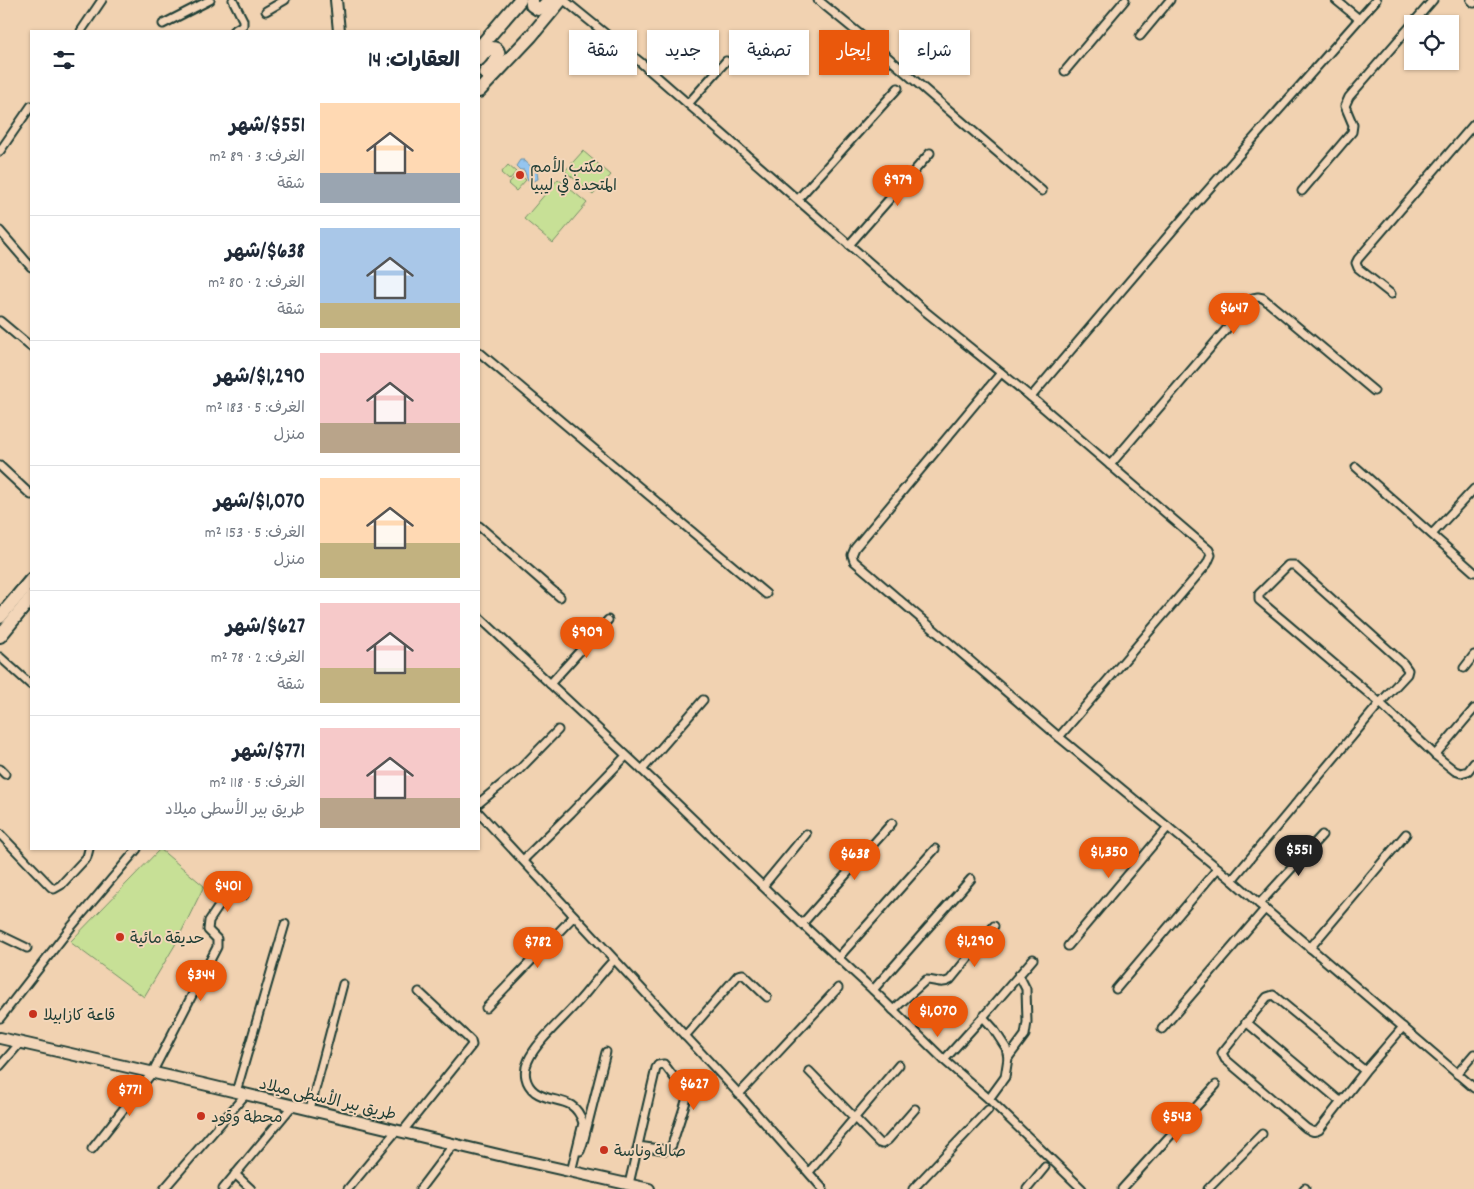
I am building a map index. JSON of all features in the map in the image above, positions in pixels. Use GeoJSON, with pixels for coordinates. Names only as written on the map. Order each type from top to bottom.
{"type":"FeatureCollection","features":[{"type":"Feature","properties":{"kind":"highway"},"geometry":{"type":"LineString","coordinates":[[480,47],[520,0]]}},
{"type":"Feature","properties":{"kind":"highway"},"geometry":{"type":"LineString","coordinates":[[532,0],[532,5],[538,9],[543,7],[549,0]]}},
{"type":"Feature","properties":{"kind":"highway"},"geometry":{"type":"LineString","coordinates":[[480,90],[562,0]]}},
{"type":"Feature","properties":{"kind":"highway"},"geometry":{"type":"LineString","coordinates":[[480,58],[490,48],[497,49],[499,53],[498,58],[480,80]]}},
{"type":"Feature","properties":{"kind":"highway"},"geometry":{"type":"LineString","coordinates":[[0,617],[30,581]]}},
{"type":"Feature","properties":{"kind":"highway"},"geometry":{"type":"LineString","coordinates":[[0,636],[30,599]]}},
{"type":"Feature","properties":{"kind":"main road"},"geometry":{"type":"LineString","coordinates":[[337,1],[339,30]]}},
{"type":"Feature","properties":{"kind":"main road","name":"طريق بير الأسطى ميلاد"},"geometry":{"type":"LineString","coordinates":[[0,1038],[644,1188]]}},
{"type":"Feature","properties":{"kind":"street"},"geometry":{"type":"LineString","coordinates":[[82,30],[102,0]]}},
{"type":"Feature","properties":{"kind":"street"},"geometry":{"type":"LineString","coordinates":[[163,24],[210,0]]}},
{"type":"Feature","properties":{"kind":"street"},"geometry":{"type":"LineString","coordinates":[[233,0],[243,20],[243,25],[235,30]]}},
{"type":"Feature","properties":{"kind":"street"},"geometry":{"type":"LineString","coordinates":[[266,10],[285,0]]}},
{"type":"Feature","properties":{"kind":"street"},"geometry":{"type":"LineString","coordinates":[[562,0],[639,61],[926,312],[1031,397],[1209,550],[1210,560],[1059,737]]}},
{"type":"Feature","properties":{"kind":"street"},"geometry":{"type":"LineString","coordinates":[[818,0],[884,54],[1042,191]]}},
{"type":"Feature","properties":{"kind":"street"},"geometry":{"type":"LineString","coordinates":[[1065,71],[1125,0]]}},
{"type":"Feature","properties":{"kind":"street"},"geometry":{"type":"LineString","coordinates":[[1140,36],[1170,0]]}},
{"type":"Feature","properties":{"kind":"street"},"geometry":{"type":"LineString","coordinates":[[1336,0],[1359,19]]}},
{"type":"Feature","properties":{"kind":"street"},"geometry":{"type":"LineString","coordinates":[[1031,397],[1185,216],[1376,0]]}},
{"type":"Feature","properties":{"kind":"street"},"geometry":{"type":"LineString","coordinates":[[1302,191],[1352,132],[1353,125],[1345,106],[1348,97],[1433,0]]}},
{"type":"Feature","properties":{"kind":"street"},"geometry":{"type":"LineString","coordinates":[[1471,0],[1474,3]]}},
{"type":"Feature","properties":{"kind":"street"},"geometry":{"type":"LineString","coordinates":[[688,104],[726,61]]}},
{"type":"Feature","properties":{"kind":"street"},"geometry":{"type":"LineString","coordinates":[[798,199],[898,88]]}},
{"type":"Feature","properties":{"kind":"street"},"geometry":{"type":"LineString","coordinates":[[0,151],[30,107]]}},
{"type":"Feature","properties":{"kind":"street"},"geometry":{"type":"LineString","coordinates":[[1391,294],[1358,268],[1356,263],[1474,124]]}},
{"type":"Feature","properties":{"kind":"street"},"geometry":{"type":"LineString","coordinates":[[850,246],[930,153]]}},
{"type":"Feature","properties":{"kind":"street"},"geometry":{"type":"LineString","coordinates":[[0,231],[30,266]]}},
{"type":"Feature","properties":{"kind":"street"},"geometry":{"type":"LineString","coordinates":[[1110,465],[1253,298],[1263,298],[1374,391]]}},
{"type":"Feature","properties":{"kind":"street"},"geometry":{"type":"LineString","coordinates":[[0,321],[30,346]]}},
{"type":"Feature","properties":{"kind":"street"},"geometry":{"type":"LineString","coordinates":[[480,353],[766,594]]}},
{"type":"Feature","properties":{"kind":"street"},"geometry":{"type":"LineString","coordinates":[[1001,372],[855,548],[852,555],[855,563],[1059,737],[1218,868],[1474,1088]]}},
{"type":"Feature","properties":{"kind":"street"},"geometry":{"type":"LineString","coordinates":[[0,466],[30,494]]}},
{"type":"Feature","properties":{"kind":"street"},"geometry":{"type":"LineString","coordinates":[[1356,467],[1474,572]]}},
{"type":"Feature","properties":{"kind":"street"},"geometry":{"type":"LineString","coordinates":[[1432,534],[1474,490]]}},
{"type":"Feature","properties":{"kind":"street"},"geometry":{"type":"LineString","coordinates":[[480,527],[560,597]]}},
{"type":"Feature","properties":{"kind":"street"},"geometry":{"type":"LineString","coordinates":[[1232,880],[1380,704],[1407,674],[1408,670],[1407,667],[1294,565],[1288,565],[1259,594],[1259,600],[1380,704],[1455,771],[1461,773],[1468,771],[1474,763]]}},
{"type":"Feature","properties":{"kind":"street"},"geometry":{"type":"LineString","coordinates":[[480,618],[1082,1189]]}},
{"type":"Feature","properties":{"kind":"street"},"geometry":{"type":"LineString","coordinates":[[550,684],[608,620]]}},
{"type":"Feature","properties":{"kind":"street"},"geometry":{"type":"LineString","coordinates":[[1464,668],[1474,656]]}},
{"type":"Feature","properties":{"kind":"street"},"geometry":{"type":"LineString","coordinates":[[0,657],[30,684]]}},
{"type":"Feature","properties":{"kind":"street"},"geometry":{"type":"LineString","coordinates":[[642,770],[703,700]]}},
{"type":"Feature","properties":{"kind":"street"},"geometry":{"type":"LineString","coordinates":[[1435,755],[1474,709]]}},
{"type":"Feature","properties":{"kind":"street"},"geometry":{"type":"LineString","coordinates":[[480,802],[519,770],[558,730]]}},
{"type":"Feature","properties":{"kind":"street"},"geometry":{"type":"LineString","coordinates":[[523,860],[572,814],[626,756]]}},
{"type":"Feature","properties":{"kind":"street"},"geometry":{"type":"LineString","coordinates":[[480,814],[823,1189]]}},
{"type":"Feature","properties":{"kind":"street"},"geometry":{"type":"LineString","coordinates":[[802,924],[892,823]]}},
{"type":"Feature","properties":{"kind":"street"},"geometry":{"type":"LineString","coordinates":[[1068,946],[1168,826]]}},
{"type":"Feature","properties":{"kind":"street"},"geometry":{"type":"LineString","coordinates":[[0,834],[54,889],[61,885],[87,857],[89,850]]}},
{"type":"Feature","properties":{"kind":"street"},"geometry":{"type":"LineString","coordinates":[[763,886],[806,834]]}},
{"type":"Feature","properties":{"kind":"street"},"geometry":{"type":"LineString","coordinates":[[1310,948],[1406,834]]}},
{"type":"Feature","properties":{"kind":"street"},"geometry":{"type":"LineString","coordinates":[[1162,1029],[1322,835]]}},
{"type":"Feature","properties":{"kind":"street"},"geometry":{"type":"LineString","coordinates":[[838,958],[935,849]]}},
{"type":"Feature","properties":{"kind":"street"},"geometry":{"type":"LineString","coordinates":[[0,1018],[71,927],[136,850]]}},
{"type":"Feature","properties":{"kind":"street"},"geometry":{"type":"LineString","coordinates":[[1116,989],[1218,868]]}},
{"type":"Feature","properties":{"kind":"street"},"geometry":{"type":"LineString","coordinates":[[873,990],[971,878]]}},
{"type":"Feature","properties":{"kind":"street"},"geometry":{"type":"LineString","coordinates":[[92,1149],[152,1072],[217,947],[217,939],[208,930],[208,921],[231,888],[244,895]]}},
{"type":"Feature","properties":{"kind":"street"},"geometry":{"type":"LineString","coordinates":[[486,1008],[574,916]]}},
{"type":"Feature","properties":{"kind":"street"},"geometry":{"type":"LineString","coordinates":[[236,1092],[285,924]]}},
{"type":"Feature","properties":{"kind":"street"},"geometry":{"type":"LineString","coordinates":[[893,1010],[926,980],[941,983],[950,980],[994,926]]}},
{"type":"Feature","properties":{"kind":"street"},"geometry":{"type":"LineString","coordinates":[[0,935],[27,948]]}},
{"type":"Feature","properties":{"kind":"street"},"geometry":{"type":"LineString","coordinates":[[944,1060],[984,1017],[1033,959]]}},
{"type":"Feature","properties":{"kind":"street"},"geometry":{"type":"LineString","coordinates":[[571,1172],[583,1123],[581,1116],[576,1109],[565,1101],[535,1092],[529,1086],[526,1079],[526,1067],[536,1047],[614,960]]}},
{"type":"Feature","properties":{"kind":"street"},"geometry":{"type":"LineString","coordinates":[[685,1036],[738,975],[743,974],[767,997]]}},
{"type":"Feature","properties":{"kind":"street"},"geometry":{"type":"LineString","coordinates":[[1008,1058],[1025,1035],[1027,1022],[1026,989],[1019,975]]}},
{"type":"Feature","properties":{"kind":"street"},"geometry":{"type":"LineString","coordinates":[[310,1109],[343,984]]}},
{"type":"Feature","properties":{"kind":"street"},"geometry":{"type":"LineString","coordinates":[[738,1094],[838,988]]}},
{"type":"Feature","properties":{"kind":"street"},"geometry":{"type":"LineString","coordinates":[[348,1189],[400,1131],[472,1045],[471,1041],[419,992]]}},
{"type":"Feature","properties":{"kind":"street"},"geometry":{"type":"LineString","coordinates":[[1365,1072],[1274,995],[1267,997],[1222,1053],[1222,1056],[1306,1128],[1316,1132],[1403,1027]]}},
{"type":"Feature","properties":{"kind":"street"},"geometry":{"type":"LineString","coordinates":[[984,1017],[1006,1048],[1008,1058],[1005,1077],[989,1100]]}},
{"type":"Feature","properties":{"kind":"street"},"geometry":{"type":"LineString","coordinates":[[1246,1022],[1342,1102]]}},
{"type":"Feature","properties":{"kind":"street"},"geometry":{"type":"LineString","coordinates":[[0,1066],[20,1043]]}},
{"type":"Feature","properties":{"kind":"street"},"geometry":{"type":"LineString","coordinates":[[576,1154],[583,1143],[606,1052]]}},
{"type":"Feature","properties":{"kind":"street"},"geometry":{"type":"LineString","coordinates":[[1457,1074],[1474,1054]]}},
{"type":"Feature","properties":{"kind":"street"},"geometry":{"type":"LineString","coordinates":[[629,1184],[656,1068],[658,1065],[664,1064],[684,1089],[687,1098],[672,1145],[666,1150],[638,1146]]}},
{"type":"Feature","properties":{"kind":"street"},"geometry":{"type":"LineString","coordinates":[[808,1172],[899,1065]]}},
{"type":"Feature","properties":{"kind":"street"},"geometry":{"type":"LineString","coordinates":[[809,1071],[879,1143],[882,1144],[888,1140],[916,1109]]}},
{"type":"Feature","properties":{"kind":"street"},"geometry":{"type":"LineString","coordinates":[[1122,1189],[1216,1085]]}},
{"type":"Feature","properties":{"kind":"street"},"geometry":{"type":"LineString","coordinates":[[164,1189],[246,1094]]}},
{"type":"Feature","properties":{"kind":"street"},"geometry":{"type":"LineString","coordinates":[[223,1189],[293,1105]]}},
{"type":"Feature","properties":{"kind":"street"},"geometry":{"type":"LineString","coordinates":[[913,1189],[988,1110]]}},
{"type":"Feature","properties":{"kind":"street"},"geometry":{"type":"LineString","coordinates":[[1208,1189],[1262,1134]]}},
{"type":"Feature","properties":{"kind":"street"},"geometry":{"type":"LineString","coordinates":[[420,1189],[454,1144]]}},
{"type":"Feature","properties":{"kind":"street"},"geometry":{"type":"LineString","coordinates":[[1027,1189],[1045,1166]]}},
{"type":"Feature","properties":{"kind":"street"},"geometry":{"type":"LineString","coordinates":[[235,1174],[252,1189]]}},
{"type":"Feature","properties":{"kind":"green space"},"geometry":{"type":"Polygon","coordinates":[[[583,151],[611,175],[593,195],[565,171],[583,151]]]}},
{"type":"Feature","properties":{"kind":"green space"},"geometry":{"type":"Polygon","coordinates":[[[508,165],[516,172],[509,180],[501,173],[508,165]]]}},
{"type":"Feature","properties":{"kind":"green space"},"geometry":{"type":"Polygon","coordinates":[[[518,173],[526,180],[516,191],[508,184],[518,173]]]}},
{"type":"Feature","properties":{"kind":"green space"},"geometry":{"type":"Polygon","coordinates":[[[558,179],[587,203],[553,243],[524,219],[558,179]]]}},
{"type":"Feature","properties":{"kind":"green space"},"geometry":{"type":"Polygon","coordinates":[[[159,850],[204,886],[175,945],[144,997],[70,942],[159,850]]]}},
{"type":"Feature","properties":{"kind":"water"},"geometry":{"type":"Polygon","coordinates":[[[520,160],[524,160],[537,172],[538,179],[534,181],[528,180],[524,170],[520,170],[516,166],[520,160]]]}},
{"type":"Feature","properties":{"kind":"place","name":"مكتب الأمم المتحدة في ليبيا"},"geometry":{"type":"Point","coordinates":[520,175]}},
{"type":"Feature","properties":{"kind":"place","name":"حديقة مائية"},"geometry":{"type":"Point","coordinates":[120,937]}},
{"type":"Feature","properties":{"kind":"place","name":"قاعة كازابيلا"},"geometry":{"type":"Point","coordinates":[33,1014]}},
{"type":"Feature","properties":{"kind":"place","name":"محطة وقود"},"geometry":{"type":"Point","coordinates":[201,1116]}},
{"type":"Feature","properties":{"kind":"place","name":"صالة وناسة"},"geometry":{"type":"Point","coordinates":[604,1150]}}]}
